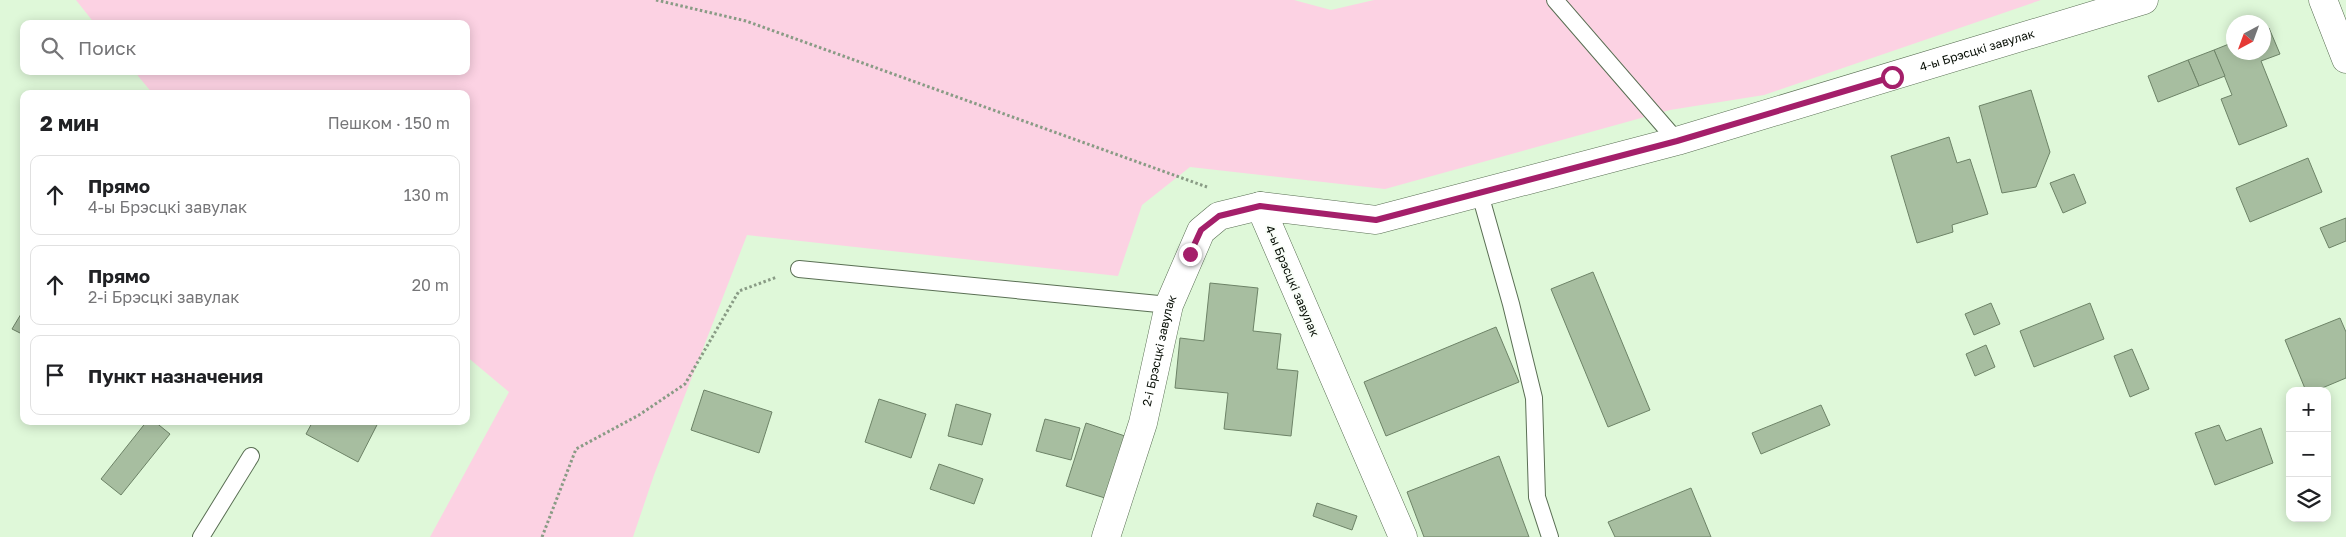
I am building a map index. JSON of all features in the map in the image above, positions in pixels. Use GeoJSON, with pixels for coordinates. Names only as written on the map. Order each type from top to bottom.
{"type":"FeatureCollection","features":[{"type":"Feature","properties":{"kind":"street","name":"4-ы Брэсцкі завулак"},"geometry":{"type":"LineString","coordinates":[[1260,206],[1376,220],[1677,141],[2144,0]]}},
{"type":"Feature","properties":{"kind":"street"},"geometry":{"type":"LineString","coordinates":[[2323,0],[2346,59]]}},
{"type":"Feature","properties":{"kind":"street","name":"4-ы Брэсцкі завулак"},"geometry":{"type":"LineString","coordinates":[[1260,206],[1403,537]]}},
{"type":"Feature","properties":{"kind":"street","name":"2-і Брэсцкі завулак"},"geometry":{"type":"LineString","coordinates":[[1106,537],[1143,423],[1169,305],[1201,230],[1219,216],[1260,206]]}},
{"type":"Feature","properties":{"kind":"lane"},"geometry":{"type":"LineString","coordinates":[[1555,0],[1677,141]]}},
{"type":"Feature","properties":{"kind":"lane"},"geometry":{"type":"LineString","coordinates":[[1480,194],[1511,304],[1534,398],[1537,497],[1550,537]]}},
{"type":"Feature","properties":{"kind":"lane"},"geometry":{"type":"LineString","coordinates":[[799,269],[1169,305]]}},
{"type":"Feature","properties":{"kind":"lane"},"geometry":{"type":"LineString","coordinates":[[201,537],[251,456]]}},
{"type":"Feature","properties":{"kind":"path"},"geometry":{"type":"LineString","coordinates":[[656,0],[746,21],[1214,189]]}},
{"type":"Feature","properties":{"kind":"path"},"geometry":{"type":"LineString","coordinates":[[542,537],[576,449],[639,415],[685,384],[739,291],[799,269]]}},
{"type":"Feature","properties":{"kind":"shaded area"},"geometry":{"type":"Polygon","coordinates":[[[76,0],[1294,0],[1331,10],[1374,0],[2041,0],[1764,95],[1670,110],[1385,189],[1190,167],[1142,205],[1118,276],[747,235],[654,475],[633,537],[430,537],[509,392],[470,359],[470,90],[150,90],[137,75],[470,75],[470,20],[92,20],[76,0]]]}},
{"type":"Feature","properties":{"kind":"building"},"geometry":{"type":"Polygon","coordinates":[[[2271,33],[2280,54],[2271,57],[2271,33]]]}},
{"type":"Feature","properties":{"kind":"building"},"geometry":{"type":"Polygon","coordinates":[[[2226,45],[2226,60],[2264,60],[2261,61],[2287,126],[2239,145],[2221,99],[2232,95],[2214,50],[2226,45]]]}},
{"type":"Feature","properties":{"kind":"building"},"geometry":{"type":"Polygon","coordinates":[[[2214,50],[2225,76],[2199,86],[2188,60],[2214,50]]]}},
{"type":"Feature","properties":{"kind":"building"},"geometry":{"type":"Polygon","coordinates":[[[2188,60],[2199,86],[2158,102],[2148,76],[2188,60]]]}},
{"type":"Feature","properties":{"kind":"building"},"geometry":{"type":"Polygon","coordinates":[[[2031,90],[2050,152],[2036,187],[2002,193],[1979,106],[2031,90]]]}},
{"type":"Feature","properties":{"kind":"building"},"geometry":{"type":"Polygon","coordinates":[[[1949,137],[1957,163],[1970,159],[1988,214],[1952,225],[1953,232],[1917,243],[1891,156],[1949,137]]]}},
{"type":"Feature","properties":{"kind":"building"},"geometry":{"type":"Polygon","coordinates":[[[2308,158],[2322,192],[2250,222],[2236,188],[2308,158]]]}},
{"type":"Feature","properties":{"kind":"building"},"geometry":{"type":"Polygon","coordinates":[[[2074,174],[2086,203],[2063,213],[2050,183],[2074,174]]]}},
{"type":"Feature","properties":{"kind":"building"},"geometry":{"type":"Polygon","coordinates":[[[2346,218],[2346,241],[2329,248],[2320,228],[2346,218]]]}},
{"type":"Feature","properties":{"kind":"building"},"geometry":{"type":"Polygon","coordinates":[[[1593,272],[1650,410],[1608,427],[1551,289],[1593,272]]]}},
{"type":"Feature","properties":{"kind":"building"},"geometry":{"type":"Polygon","coordinates":[[[1210,283],[1258,288],[1253,331],[1281,334],[1277,369],[1298,371],[1291,436],[1224,429],[1228,393],[1175,388],[1180,338],[1204,341],[1210,283]]]}},
{"type":"Feature","properties":{"kind":"building"},"geometry":{"type":"Polygon","coordinates":[[[1991,303],[2000,324],[1974,335],[1965,314],[1991,303]]]}},
{"type":"Feature","properties":{"kind":"building"},"geometry":{"type":"Polygon","coordinates":[[[2090,303],[2104,339],[2034,367],[2020,331],[2090,303]]]}},
{"type":"Feature","properties":{"kind":"building"},"geometry":{"type":"Polygon","coordinates":[[[20,316],[20,333],[12,329],[20,316]]]}},
{"type":"Feature","properties":{"kind":"building"},"geometry":{"type":"Polygon","coordinates":[[[2340,318],[2346,332],[2346,378],[2325,387],[2304,387],[2285,340],[2340,318]]]}},
{"type":"Feature","properties":{"kind":"building"},"geometry":{"type":"Polygon","coordinates":[[[1496,327],[1519,382],[1386,436],[1364,382],[1496,327]]]}},
{"type":"Feature","properties":{"kind":"building"},"geometry":{"type":"Polygon","coordinates":[[[1986,345],[1995,367],[1975,376],[1966,354],[1986,345]]]}},
{"type":"Feature","properties":{"kind":"building"},"geometry":{"type":"Polygon","coordinates":[[[2132,349],[2149,389],[2130,397],[2114,356],[2132,349]]]}},
{"type":"Feature","properties":{"kind":"building"},"geometry":{"type":"Polygon","coordinates":[[[704,390],[772,412],[759,453],[691,430],[704,390]]]}},
{"type":"Feature","properties":{"kind":"building"},"geometry":{"type":"Polygon","coordinates":[[[879,399],[926,414],[911,458],[865,442],[879,399]]]}},
{"type":"Feature","properties":{"kind":"building"},"geometry":{"type":"Polygon","coordinates":[[[956,404],[991,414],[982,445],[948,436],[956,404]]]}},
{"type":"Feature","properties":{"kind":"building"},"geometry":{"type":"Polygon","coordinates":[[[1821,405],[1830,425],[1761,454],[1752,433],[1821,405]]]}},
{"type":"Feature","properties":{"kind":"building"},"geometry":{"type":"Polygon","coordinates":[[[1045,419],[1080,428],[1071,460],[1036,451],[1045,419]]]}},
{"type":"Feature","properties":{"kind":"building"},"geometry":{"type":"Polygon","coordinates":[[[1086,423],[1125,436],[1105,498],[1066,486],[1086,423]]]}},
{"type":"Feature","properties":{"kind":"building"},"geometry":{"type":"Polygon","coordinates":[[[144,425],[159,425],[170,434],[121,495],[101,479],[144,425]]]}},
{"type":"Feature","properties":{"kind":"building"},"geometry":{"type":"Polygon","coordinates":[[[311,425],[377,425],[358,462],[306,434],[311,425]]]}},
{"type":"Feature","properties":{"kind":"building"},"geometry":{"type":"Polygon","coordinates":[[[2219,425],[2226,441],[2261,428],[2273,463],[2215,485],[2195,433],[2219,425]]]}},
{"type":"Feature","properties":{"kind":"building"},"geometry":{"type":"Polygon","coordinates":[[[1499,456],[1529,537],[1424,537],[1407,492],[1499,456]]]}},
{"type":"Feature","properties":{"kind":"building"},"geometry":{"type":"Polygon","coordinates":[[[939,464],[983,479],[974,504],[930,489],[939,464]]]}},
{"type":"Feature","properties":{"kind":"building"},"geometry":{"type":"Polygon","coordinates":[[[1691,488],[1711,537],[1615,537],[1608,522],[1691,488]]]}},
{"type":"Feature","properties":{"kind":"building"},"geometry":{"type":"Polygon","coordinates":[[[1317,503],[1357,516],[1352,530],[1313,516],[1317,503]]]}},
{"type":"Feature","properties":{"kind":"route"},"geometry":{"type":"LineString","coordinates":[[1190,254],[1201,230],[1219,216],[1260,206],[1376,220],[1677,141],[1892,77]]}}]}
